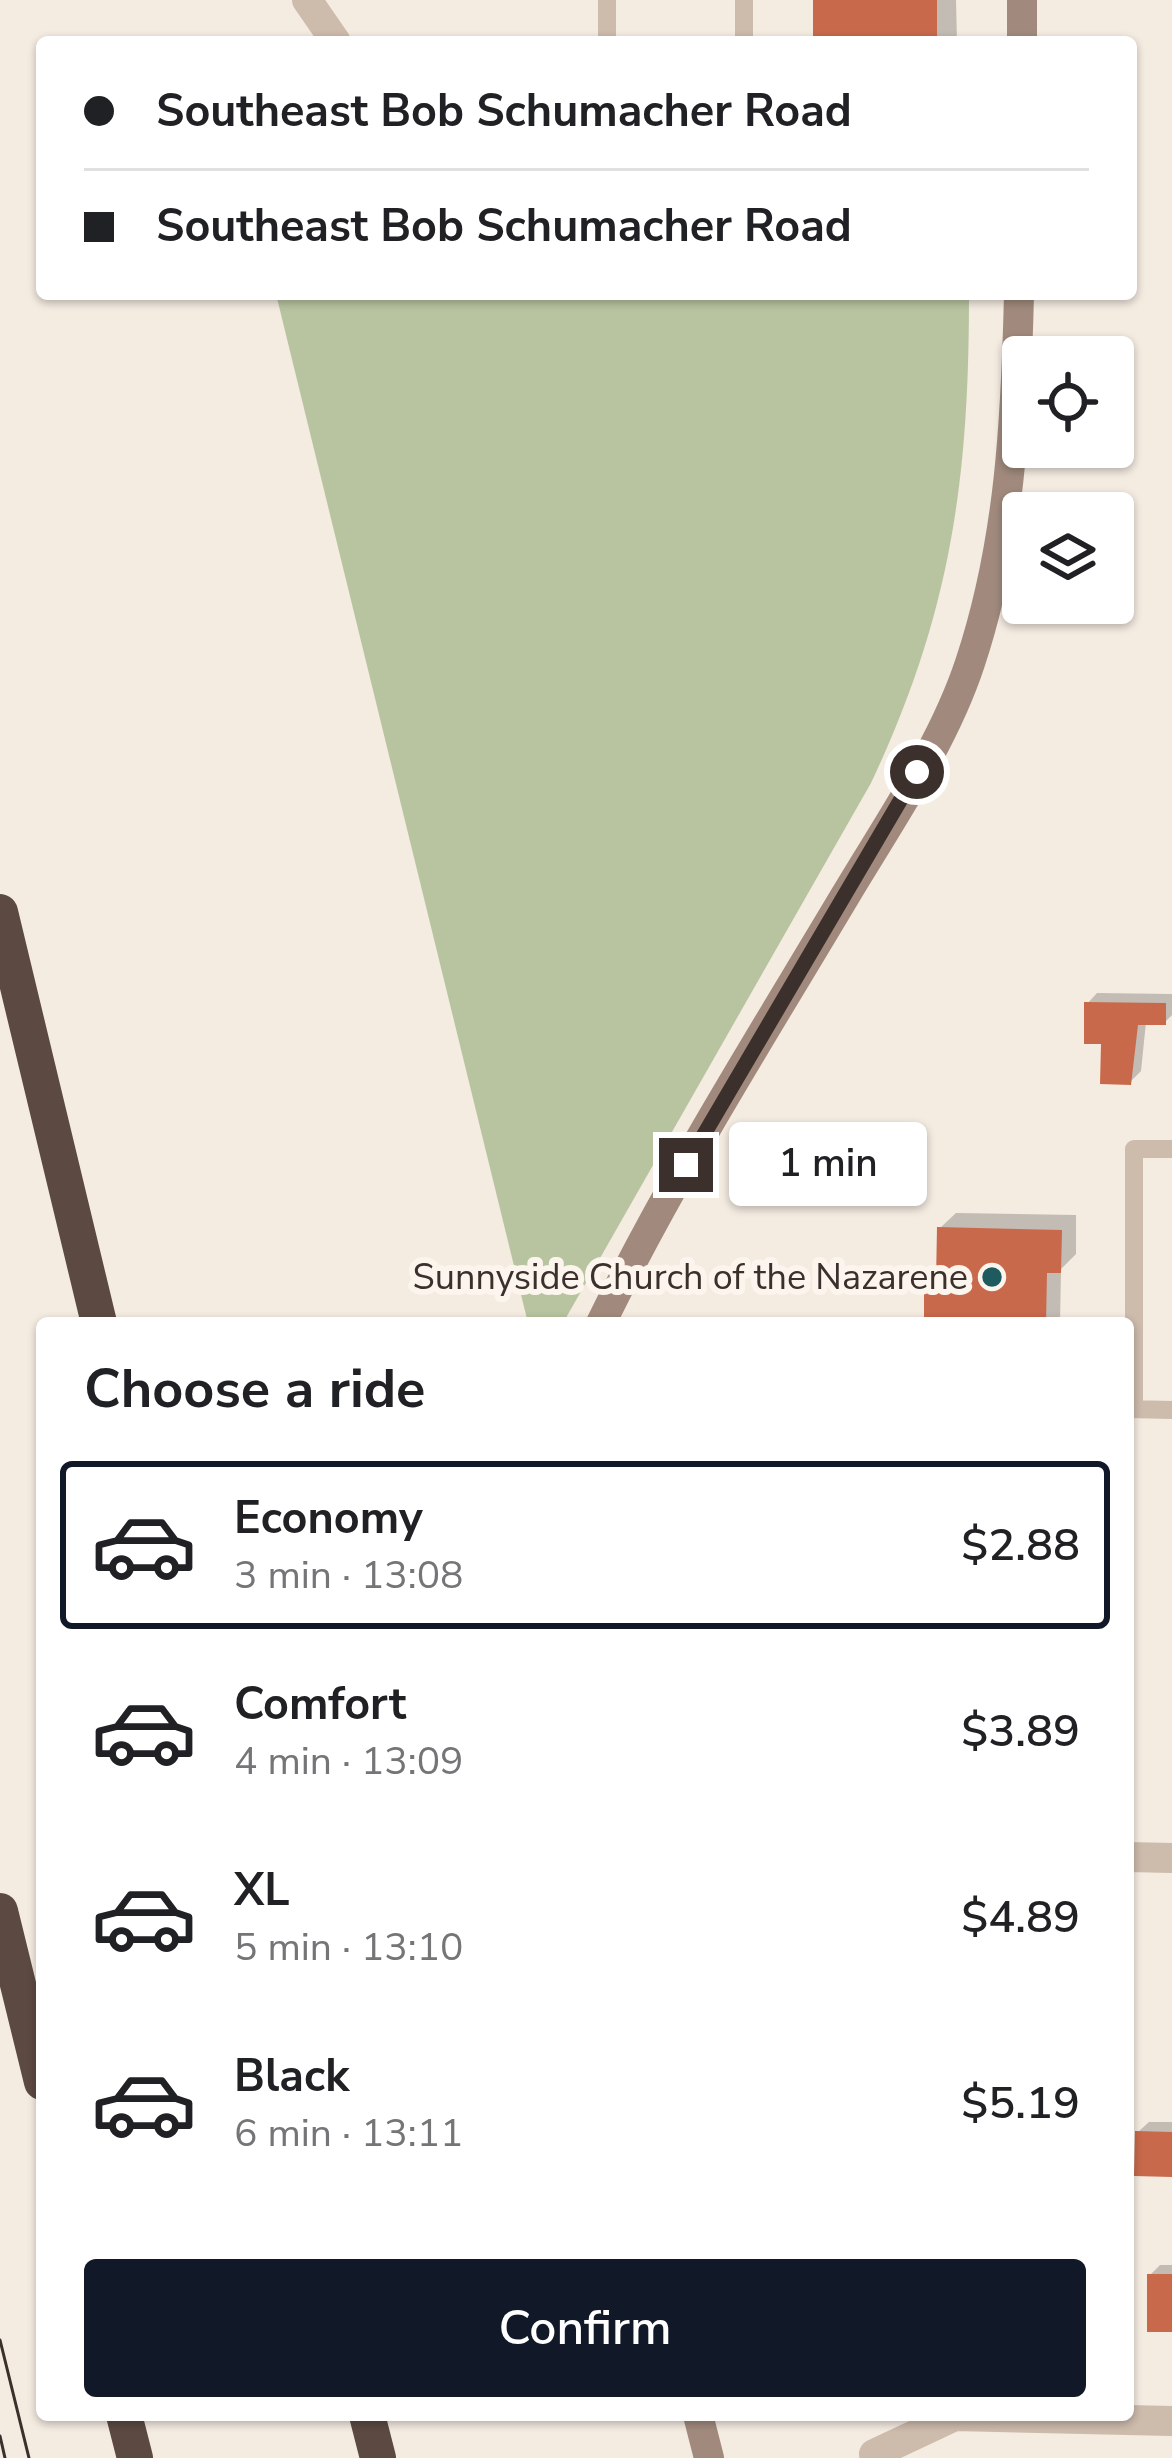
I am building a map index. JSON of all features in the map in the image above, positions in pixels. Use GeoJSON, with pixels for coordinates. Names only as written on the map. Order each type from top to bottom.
{"type":"FeatureCollection","features":[{"type":"Feature","properties":{"kind":"highway"},"geometry":{"type":"LineString","coordinates":[[0,912],[98,1317]]}},
{"type":"Feature","properties":{"kind":"highway"},"geometry":{"type":"LineString","coordinates":[[0,1911],[36,2058]]}},
{"type":"Feature","properties":{"kind":"highway"},"geometry":{"type":"LineString","coordinates":[[126,2421],[135,2458]]}},
{"type":"Feature","properties":{"kind":"highway"},"geometry":{"type":"LineString","coordinates":[[369,2421],[378,2458]]}},
{"type":"Feature","properties":{"kind":"main road"},"geometry":{"type":"LineString","coordinates":[[1022,0],[1022,36]]}},
{"type":"Feature","properties":{"kind":"main road"},"geometry":{"type":"LineString","coordinates":[[604,1317],[645,1233],[907,790],[969,665],[1000,549],[1014,453],[1019,300]]}},
{"type":"Feature","properties":{"kind":"main road"},"geometry":{"type":"LineString","coordinates":[[700,2421],[709,2458]]}},
{"type":"Feature","properties":{"kind":"street"},"geometry":{"type":"LineString","coordinates":[[307,0],[332,36]]}},
{"type":"Feature","properties":{"kind":"street"},"geometry":{"type":"LineString","coordinates":[[1134,1857],[1172,1858]]}},
{"type":"Feature","properties":{"kind":"street"},"geometry":{"type":"LineString","coordinates":[[1134,2420],[1172,2421]]}},
{"type":"Feature","properties":{"kind":"street"},"geometry":{"type":"LineString","coordinates":[[874,2454],[945,2421]]}},
{"type":"Feature","properties":{"kind":"lane"},"geometry":{"type":"LineString","coordinates":[[607,0],[607,36]]}},
{"type":"Feature","properties":{"kind":"lane"},"geometry":{"type":"LineString","coordinates":[[744,0],[744,36]]}},
{"type":"Feature","properties":{"kind":"lane"},"geometry":{"type":"LineString","coordinates":[[1132,1317],[1135,1149],[1172,1149]]}},
{"type":"Feature","properties":{"kind":"lane"},"geometry":{"type":"LineString","coordinates":[[1134,1409],[1172,1410]]}},
{"type":"Feature","properties":{"kind":"green space"},"geometry":{"type":"Polygon","coordinates":[[[277,300],[969,300],[965,425],[950,544],[920,661],[898,721],[871,783],[566,1317],[527,1317],[277,300]]]}},
{"type":"Feature","properties":{"kind":"building"},"geometry":{"type":"Polygon","coordinates":[[[813,0],[937,0],[937,36],[813,36],[813,0]]]}},
{"type":"Feature","properties":{"kind":"building"},"geometry":{"type":"Polygon","coordinates":[[[1084,1002],[1166,1003],[1166,1025],[1138,1025],[1131,1085],[1100,1084],[1101,1044],[1084,1044],[1084,1002]]]}},
{"type":"Feature","properties":{"kind":"building","name":"Sunnyside Church of the Nazarene"},"geometry":{"type":"Polygon","coordinates":[[[937,1227],[1062,1230],[1061,1273],[1047,1273],[1046,1317],[924,1317],[924,1282],[936,1282],[937,1227]]]}},
{"type":"Feature","properties":{"kind":"building"},"geometry":{"type":"Polygon","coordinates":[[[1135,2131],[1172,2132],[1172,2177],[1134,2176],[1135,2131]]]}},
{"type":"Feature","properties":{"kind":"building"},"geometry":{"type":"Polygon","coordinates":[[[1147,2274],[1172,2274],[1172,2332],[1147,2332],[1147,2274]]]}},
{"type":"Feature","properties":{"kind":"tram line"},"geometry":{"type":"LineString","coordinates":[[0,2340],[29,2458]]}},
{"type":"Feature","properties":{"kind":"tram line"},"geometry":{"type":"LineString","coordinates":[[0,2436],[5,2458]]}},
{"type":"Feature","properties":{"kind":"place","name":"Sunnyside Church of the Nazarene"},"geometry":{"type":"Point","coordinates":[992,1277]}},
{"type":"Feature","properties":{"kind":"route"},"geometry":{"type":"LineString","coordinates":[[686,1165],[917,772]]}}]}
